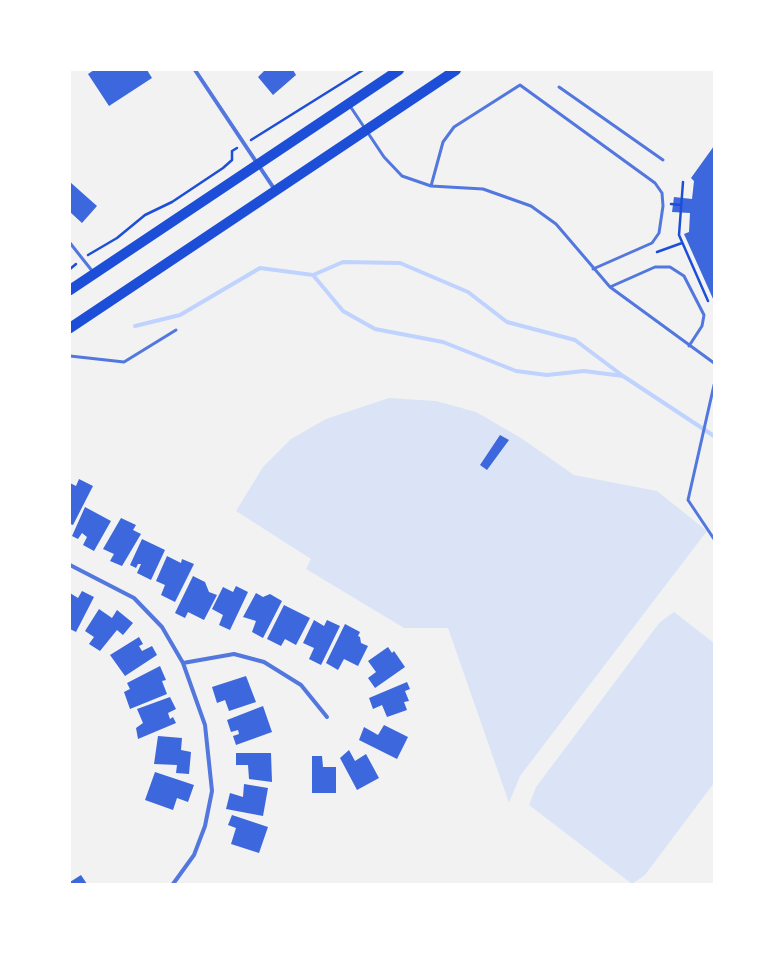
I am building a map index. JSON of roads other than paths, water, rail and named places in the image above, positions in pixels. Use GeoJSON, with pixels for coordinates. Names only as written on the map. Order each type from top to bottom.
{"type":"FeatureCollection","features":[{"type":"Feature","properties":{"kind":"main road"},"geometry":{"type":"LineString","coordinates":[[70,290],[399,70]]}},
{"type":"Feature","properties":{"kind":"main road"},"geometry":{"type":"LineString","coordinates":[[70,328],[456,70]]}},
{"type":"Feature","properties":{"kind":"street"},"geometry":{"type":"LineString","coordinates":[[195,70],[275,191]]}},
{"type":"Feature","properties":{"kind":"street"},"geometry":{"type":"LineString","coordinates":[[70,565],[134,598],[162,627],[183,663],[205,725],[212,791],[205,826],[194,855],[173,884]]}},
{"type":"Feature","properties":{"kind":"street"},"geometry":{"type":"LineString","coordinates":[[183,663],[234,654],[264,662],[300,685],[327,717]]}},
{"type":"Feature","properties":{"kind":"lane"},"geometry":{"type":"LineString","coordinates":[[431,186],[443,142],[454,127],[520,85],[655,183],[662,193],[663,206],[659,233],[652,243],[593,269]]}},
{"type":"Feature","properties":{"kind":"lane"},"geometry":{"type":"LineString","coordinates":[[559,87],[664,160]]}},
{"type":"Feature","properties":{"kind":"lane"},"geometry":{"type":"LineString","coordinates":[[349,104],[384,157],[402,176],[431,186],[483,189],[531,206],[556,224],[610,287],[714,363]]}},
{"type":"Feature","properties":{"kind":"lane"},"geometry":{"type":"LineString","coordinates":[[70,243],[94,274]]}},
{"type":"Feature","properties":{"kind":"lane"},"geometry":{"type":"LineString","coordinates":[[610,287],[655,267],[670,267],[684,276],[704,315],[702,326],[689,346]]}},
{"type":"Feature","properties":{"kind":"lane"},"geometry":{"type":"LineString","coordinates":[[70,356],[124,362],[176,330]]}},
{"type":"Feature","properties":{"kind":"lane"},"geometry":{"type":"LineString","coordinates":[[714,385],[688,500],[714,539]]}},
{"type":"Feature","properties":{"kind":"waterway"},"geometry":{"type":"LineString","coordinates":[[135,326],[180,315],[260,268],[313,275],[343,262],[400,263],[468,292],[507,322],[575,340],[623,376],[714,436]]}},
{"type":"Feature","properties":{"kind":"waterway"},"geometry":{"type":"LineString","coordinates":[[313,275],[343,311],[375,329],[443,342],[516,371],[547,375],[584,371],[623,376]]}}]}
